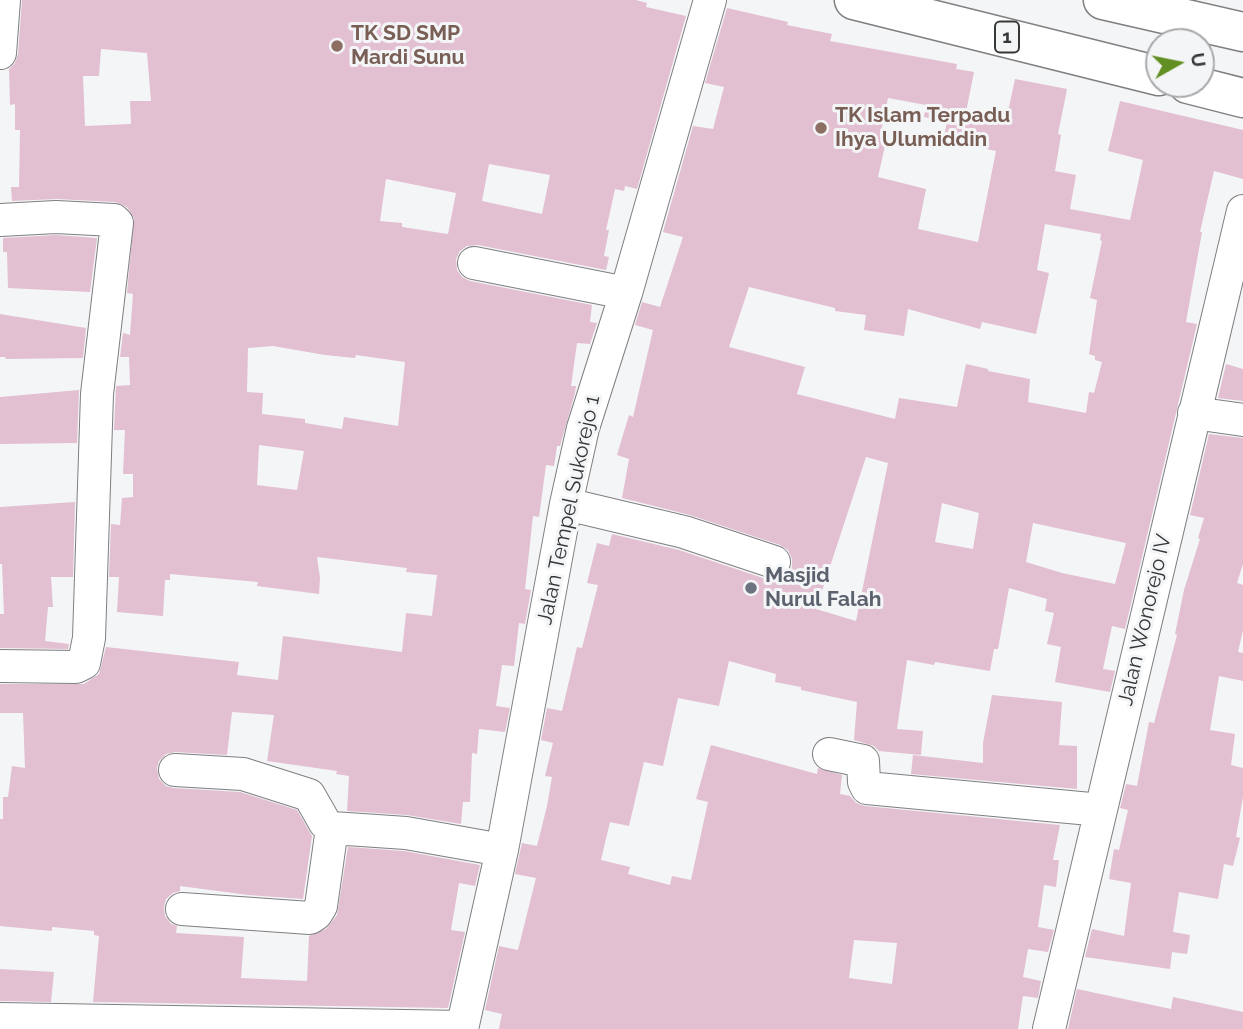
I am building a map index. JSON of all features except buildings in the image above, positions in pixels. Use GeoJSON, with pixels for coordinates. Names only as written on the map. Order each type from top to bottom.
{"type":"FeatureCollection","features":[{"type":"Feature","properties":{"kind":"highway","name":"1"},"geometry":{"type":"LineString","coordinates":[[854,0],[1145,73]]}},
{"type":"Feature","properties":{"kind":"highway"},"geometry":{"type":"LineString","coordinates":[[1117,2],[1243,32]]}},
{"type":"Feature","properties":{"kind":"highway"},"geometry":{"type":"LineString","coordinates":[[1215,91],[1243,98]]}},
{"type":"Feature","properties":{"kind":"street"},"geometry":{"type":"LineString","coordinates":[[0,53],[4,0]]}},
{"type":"Feature","properties":{"kind":"street","name":"Jalan Tempel Sukorejo 1"},"geometry":{"type":"LineString","coordinates":[[462,1028],[502,850],[566,505],[583,428],[626,293],[710,0]]}},
{"type":"Feature","properties":{"kind":"street","name":"Jalan Wonorejo IV"},"geometry":{"type":"LineString","coordinates":[[1049,1029],[1243,211]]}},
{"type":"Feature","properties":{"kind":"street"},"geometry":{"type":"LineString","coordinates":[[0,220],[56,217],[114,220],[117,223],[97,394],[89,638],[85,663],[76,667],[0,666]]}},
{"type":"Feature","properties":{"kind":"street"},"geometry":{"type":"LineString","coordinates":[[474,263],[626,293]]}},
{"type":"Feature","properties":{"kind":"street"},"geometry":{"type":"LineString","coordinates":[[1194,413],[1243,420]]}},
{"type":"Feature","properties":{"kind":"street"},"geometry":{"type":"LineString","coordinates":[[566,505],[684,532],[774,562]]}},
{"type":"Feature","properties":{"kind":"street"},"geometry":{"type":"LineString","coordinates":[[829,754],[863,761],[867,788],[1101,810]]}},
{"type":"Feature","properties":{"kind":"street"},"geometry":{"type":"LineString","coordinates":[[175,770],[243,774],[309,795],[325,823],[332,828],[406,832],[502,850]]}},
{"type":"Feature","properties":{"kind":"street"},"geometry":{"type":"LineString","coordinates":[[182,909],[310,918],[321,906],[332,828]]}},
{"type":"Feature","properties":{"kind":"street"},"geometry":{"type":"LineString","coordinates":[[0,1019],[85,1025],[462,1028]]}},
{"type":"Feature","properties":{"kind":"place","name":"TK SD SMP Mardi Sunu"},"geometry":{"type":"Point","coordinates":[337,46]}},
{"type":"Feature","properties":{"kind":"place","name":"TK Islam Terpadu Ihya Ulumiddin"},"geometry":{"type":"Point","coordinates":[821,128]}},
{"type":"Feature","properties":{"kind":"place","name":"Masjid Nurul Falah"},"geometry":{"type":"Point","coordinates":[751,588]}}]}
